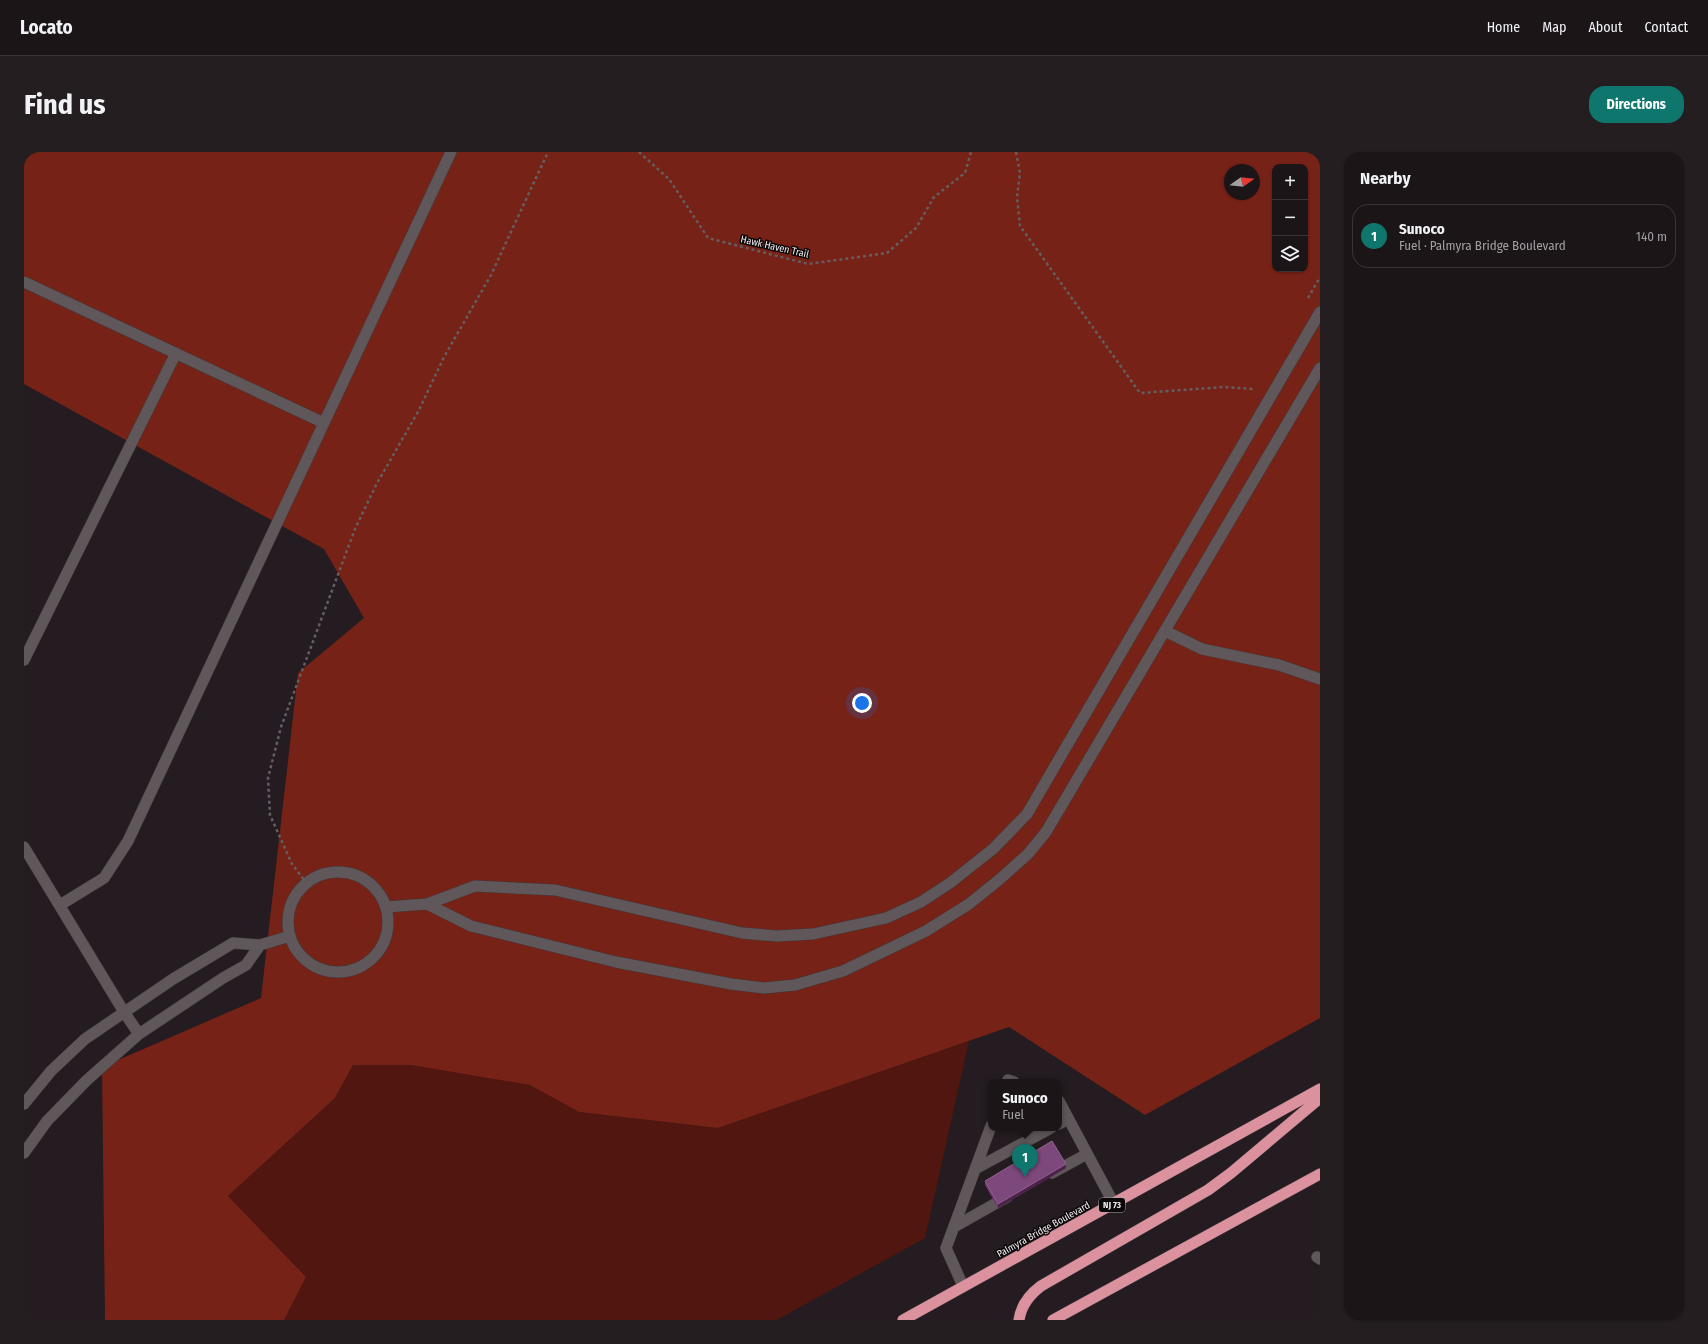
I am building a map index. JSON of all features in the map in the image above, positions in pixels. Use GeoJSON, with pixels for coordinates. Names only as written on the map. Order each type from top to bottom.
{"type":"FeatureCollection","features":[{"type":"Feature","properties":{"kind":"highway","name":"Palmyra Bridge Boulevard"},"geometry":{"type":"LineString","coordinates":[[903,1320],[1320,1089]]}},
{"type":"Feature","properties":{"kind":"highway"},"geometry":{"type":"LineString","coordinates":[[1019,1320],[1024,1304],[1030,1294],[1041,1286],[1208,1190],[1231,1173],[1320,1098]]}},
{"type":"Feature","properties":{"kind":"highway"},"geometry":{"type":"LineString","coordinates":[[1053,1320],[1320,1174]]}},
{"type":"Feature","properties":{"kind":"lane"},"geometry":{"type":"LineString","coordinates":[[60,905],[104,878],[128,841],[451,152]]}},
{"type":"Feature","properties":{"kind":"lane"},"geometry":{"type":"LineString","coordinates":[[24,282],[324,423]]}},
{"type":"Feature","properties":{"kind":"lane"},"geometry":{"type":"LineString","coordinates":[[386,907],[427,904],[475,886],[556,890],[707,926],[742,933],[777,936],[812,934],[886,918],[921,902],[950,883],[993,849],[1027,814],[1320,312]]}},
{"type":"Feature","properties":{"kind":"lane"},"geometry":{"type":"LineString","coordinates":[[24,660],[176,353]]}},
{"type":"Feature","properties":{"kind":"lane"},"geometry":{"type":"LineString","coordinates":[[427,904],[479,928],[616,962],[731,984],[764,988],[796,985],[843,971],[926,931],[963,908],[1000,879],[1028,854],[1046,832],[1320,368]]}},
{"type":"Feature","properties":{"kind":"lane"},"geometry":{"type":"LineString","coordinates":[[1165,631],[1202,649],[1279,665],[1320,679]]}},
{"type":"Feature","properties":{"kind":"lane"},"geometry":{"type":"LineString","coordinates":[[24,847],[124,1012],[139,1034]]}},
{"type":"Feature","properties":{"kind":"lane"},"geometry":{"type":"LineString","coordinates":[[338,872],[356,875],[371,884],[378,892],[386,907],[388,925],[386,938],[381,949],[369,962],[346,972],[329,971],[318,968],[304,958],[290,936],[288,918],[293,901],[302,887],[323,874],[338,872]]}},
{"type":"Feature","properties":{"kind":"lane"},"geometry":{"type":"LineString","coordinates":[[24,1104],[51,1071],[85,1039],[173,979],[233,943],[260,945],[290,936]]}},
{"type":"Feature","properties":{"kind":"lane"},"geometry":{"type":"LineString","coordinates":[[24,1152],[47,1121],[86,1080],[139,1034],[223,978],[246,965],[260,945]]}},
{"type":"Feature","properties":{"kind":"lane"},"geometry":{"type":"LineString","coordinates":[[1064,1121],[1087,1154],[1114,1204]]}},
{"type":"Feature","properties":{"kind":"lane"},"geometry":{"type":"LineString","coordinates":[[963,1286],[946,1248],[989,1131]]}},
{"type":"Feature","properties":{"kind":"lane"},"geometry":{"type":"LineString","coordinates":[[975,1169],[1045,1131]]}},
{"type":"Feature","properties":{"kind":"lane"},"geometry":{"type":"LineString","coordinates":[[1045,1177],[1087,1154]]}},
{"type":"Feature","properties":{"kind":"lane"},"geometry":{"type":"LineString","coordinates":[[954,1227],[1017,1192]]}},
{"type":"Feature","properties":{"kind":"path"},"geometry":{"type":"LineString","coordinates":[[307,884],[292,864],[270,815],[268,778],[281,727],[356,529],[370,497],[419,410],[444,357],[491,275],[548,152]]}},
{"type":"Feature","properties":{"kind":"path","name":"Hawk Haven Trail"},"geometry":{"type":"LineString","coordinates":[[639,152],[669,179],[708,238],[808,264],[887,252],[916,228],[934,197],[964,173],[971,152]]}},
{"type":"Feature","properties":{"kind":"path"},"geometry":{"type":"LineString","coordinates":[[1016,152],[1020,172],[1017,197],[1020,226],[1140,393],[1224,387],[1254,389],[1258,383]]}},
{"type":"Feature","properties":{"kind":"path"},"geometry":{"type":"LineString","coordinates":[[1305,304],[1320,277]]}},
{"type":"Feature","properties":{"kind":"shaded area"},"geometry":{"type":"Polygon","coordinates":[[[24,152],[1320,152],[1320,1018],[1145,1115],[1009,1027],[718,1128],[579,1112],[530,1085],[411,1065],[353,1065],[335,1098],[228,1196],[306,1277],[284,1320],[105,1320],[102,1067],[261,998],[298,673],[364,618],[324,549],[24,384],[24,152]]]}},
{"type":"Feature","properties":{"kind":"shaded area"},"geometry":{"type":"Polygon","coordinates":[[[969,1041],[925,1238],[777,1320],[284,1320],[306,1277],[228,1196],[335,1098],[353,1065],[411,1065],[530,1085],[579,1112],[718,1128],[969,1041]]]}},
{"type":"Feature","properties":{"kind":"building"},"geometry":{"type":"Polygon","coordinates":[[[1052,1141],[1066,1164],[998,1204],[985,1181],[1052,1141]]]}},
{"type":"Feature","properties":{"kind":"place","name":"Sunoco"},"geometry":{"type":"Point","coordinates":[1025,1177]}}]}
